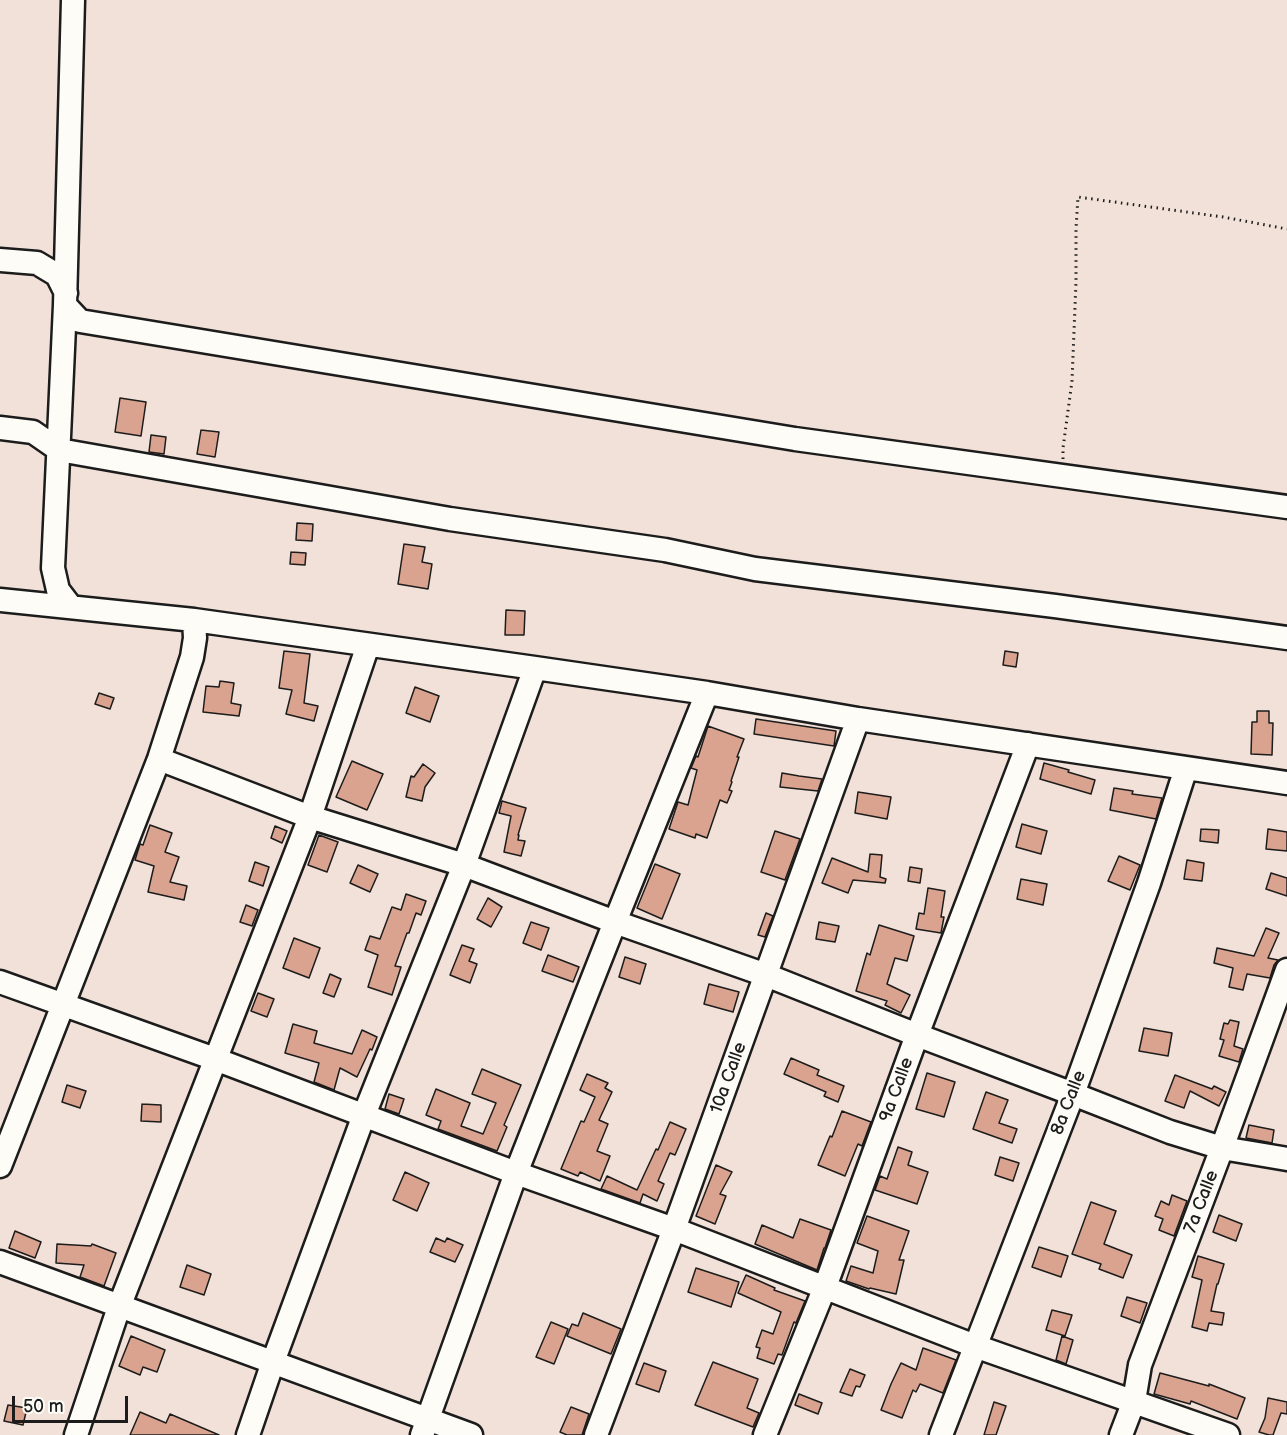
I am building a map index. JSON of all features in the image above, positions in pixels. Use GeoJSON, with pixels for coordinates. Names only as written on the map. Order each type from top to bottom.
{"type":"FeatureCollection","features":[{"type":"Feature","properties":{"kind":"street"},"geometry":{"type":"LineString","coordinates":[[71,607],[58,590],[53,568],[66,299],[74,0]]}},
{"type":"Feature","properties":{"kind":"street"},"geometry":{"type":"LineString","coordinates":[[0,261],[37,263],[57,275],[66,299],[80,321],[795,439],[1287,507]]}},
{"type":"Feature","properties":{"kind":"street"},"geometry":{"type":"LineString","coordinates":[[0,428],[33,432],[58,450],[450,519],[665,550],[755,569],[1055,606],[1287,638]]}},
{"type":"Feature","properties":{"kind":"street"},"geometry":{"type":"LineString","coordinates":[[0,600],[194,620],[707,693],[858,719],[1287,783]]}},
{"type":"Feature","properties":{"kind":"street"},"geometry":{"type":"LineString","coordinates":[[0,1166],[159,759],[192,657],[195,638],[194,620]]}},
{"type":"Feature","properties":{"kind":"street"},"geometry":{"type":"LineString","coordinates":[[75,1435],[119,1306],[310,817],[368,645]]}},
{"type":"Feature","properties":{"kind":"street"},"geometry":{"type":"LineString","coordinates":[[248,1435],[364,1115],[464,865],[535,669]]}},
{"type":"Feature","properties":{"kind":"street"},"geometry":{"type":"LineString","coordinates":[[425,1427],[516,1173],[707,693]]}},
{"type":"Feature","properties":{"kind":"street","name":"10a Calle"},"geometry":{"type":"LineString","coordinates":[[596,1435],[674,1229],[858,719]]}},
{"type":"Feature","properties":{"kind":"street","name":"9a Calle"},"geometry":{"type":"LineString","coordinates":[[765,1435],[825,1287],[917,1035],[1028,744]]}},
{"type":"Feature","properties":{"kind":"street"},"geometry":{"type":"LineString","coordinates":[[159,759],[310,817],[464,865],[615,922],[766,975],[1170,1132],[1222,1148],[1287,1159]]}},
{"type":"Feature","properties":{"kind":"street","name":"8a Calle"},"geometry":{"type":"LineString","coordinates":[[942,1435],[1073,1094],[1149,883],[1186,768]]}},
{"type":"Feature","properties":{"kind":"street","name":"7a Calle"},"geometry":{"type":"LineString","coordinates":[[1120,1435],[1134,1401],[1140,1365],[1287,970]]}},
{"type":"Feature","properties":{"kind":"street"},"geometry":{"type":"LineString","coordinates":[[0,982],[674,1229],[975,1346],[1228,1435]]}},
{"type":"Feature","properties":{"kind":"street"},"geometry":{"type":"LineString","coordinates":[[0,1262],[273,1362],[425,1427],[471,1435]]}},
{"type":"Feature","properties":{"kind":"path"},"geometry":{"type":"LineString","coordinates":[[1063,476],[1063,448],[1072,381],[1078,197],[1223,217],[1287,229]]}},
{"type":"Feature","properties":{"kind":"building"},"geometry":{"type":"Polygon","coordinates":[[[120,398],[146,402],[141,436],[115,432],[120,398]]]}},
{"type":"Feature","properties":{"kind":"building"},"geometry":{"type":"Polygon","coordinates":[[[201,430],[219,432],[215,457],[197,454],[201,430]]]}},
{"type":"Feature","properties":{"kind":"building"},"geometry":{"type":"Polygon","coordinates":[[[151,435],[166,437],[164,454],[149,452],[151,435]]]}},
{"type":"Feature","properties":{"kind":"building"},"geometry":{"type":"Polygon","coordinates":[[[297,523],[313,524],[312,541],[296,540],[297,523]]]}},
{"type":"Feature","properties":{"kind":"building"},"geometry":{"type":"Polygon","coordinates":[[[404,544],[425,547],[422,562],[432,564],[428,589],[398,584],[404,544]]]}},
{"type":"Feature","properties":{"kind":"building"},"geometry":{"type":"Polygon","coordinates":[[[291,552],[306,553],[305,565],[290,564],[291,552]]]}},
{"type":"Feature","properties":{"kind":"building"},"geometry":{"type":"Polygon","coordinates":[[[506,610],[525,611],[524,635],[505,635],[506,610]]]}},
{"type":"Feature","properties":{"kind":"building"},"geometry":{"type":"Polygon","coordinates":[[[284,651],[310,654],[304,703],[318,706],[314,721],[286,714],[292,690],[279,688],[284,651]]]}},
{"type":"Feature","properties":{"kind":"building"},"geometry":{"type":"Polygon","coordinates":[[[1005,651],[1018,653],[1016,667],[1003,665],[1005,651]]]}},
{"type":"Feature","properties":{"kind":"building"},"geometry":{"type":"Polygon","coordinates":[[[220,681],[234,683],[231,703],[241,705],[239,716],[203,712],[206,686],[219,687],[220,681]]]}},
{"type":"Feature","properties":{"kind":"building"},"geometry":{"type":"Polygon","coordinates":[[[415,687],[439,696],[430,722],[406,713],[415,687]]]}},
{"type":"Feature","properties":{"kind":"building"},"geometry":{"type":"Polygon","coordinates":[[[99,693],[114,698],[110,709],[95,704],[99,693]]]}},
{"type":"Feature","properties":{"kind":"building"},"geometry":{"type":"Polygon","coordinates":[[[1257,711],[1269,711],[1269,723],[1273,723],[1272,755],[1251,754],[1252,722],[1257,722],[1257,711]]]}},
{"type":"Feature","properties":{"kind":"building"},"geometry":{"type":"Polygon","coordinates":[[[756,719],[836,731],[834,746],[754,734],[756,719]]]}},
{"type":"Feature","properties":{"kind":"building"},"geometry":{"type":"Polygon","coordinates":[[[708,726],[744,739],[737,757],[739,757],[729,790],[732,791],[727,803],[720,800],[707,838],[696,834],[695,838],[669,829],[678,802],[688,805],[697,770],[691,768],[696,756],[698,757],[708,726]]]}},
{"type":"Feature","properties":{"kind":"building"},"geometry":{"type":"Polygon","coordinates":[[[352,761],[383,774],[367,810],[336,797],[352,761]]]}},
{"type":"Feature","properties":{"kind":"building"},"geometry":{"type":"Polygon","coordinates":[[[1044,763],[1095,780],[1091,794],[1040,779],[1044,763]]]}},
{"type":"Feature","properties":{"kind":"building"},"geometry":{"type":"Polygon","coordinates":[[[423,764],[435,773],[425,787],[422,801],[406,797],[411,776],[414,777],[423,764]]]}},
{"type":"Feature","properties":{"kind":"building"},"geometry":{"type":"Polygon","coordinates":[[[782,773],[822,779],[818,791],[780,787],[782,773]]]}},
{"type":"Feature","properties":{"kind":"building"},"geometry":{"type":"Polygon","coordinates":[[[1114,788],[1133,791],[1132,794],[1162,798],[1156,819],[1110,810],[1114,788]]]}},
{"type":"Feature","properties":{"kind":"building"},"geometry":{"type":"Polygon","coordinates":[[[858,792],[891,797],[887,819],[855,813],[858,792]]]}},
{"type":"Feature","properties":{"kind":"building"},"geometry":{"type":"Polygon","coordinates":[[[502,801],[526,808],[518,835],[518,840],[525,841],[521,856],[504,852],[511,816],[499,813],[502,801]]]}},
{"type":"Feature","properties":{"kind":"building"},"geometry":{"type":"Polygon","coordinates":[[[1022,824],[1047,831],[1041,854],[1016,847],[1022,824]]]}},
{"type":"Feature","properties":{"kind":"building"},"geometry":{"type":"Polygon","coordinates":[[[150,825],[172,833],[165,852],[179,857],[170,882],[187,886],[184,900],[148,892],[154,866],[135,860],[150,825]]]}},
{"type":"Feature","properties":{"kind":"building"},"geometry":{"type":"Polygon","coordinates":[[[275,826],[287,831],[282,843],[271,838],[275,826]]]}},
{"type":"Feature","properties":{"kind":"building"},"geometry":{"type":"Polygon","coordinates":[[[1201,829],[1219,830],[1218,843],[1200,841],[1201,829]]]}},
{"type":"Feature","properties":{"kind":"building"},"geometry":{"type":"Polygon","coordinates":[[[1268,829],[1287,832],[1287,851],[1266,849],[1268,829]]]}},
{"type":"Feature","properties":{"kind":"building"},"geometry":{"type":"Polygon","coordinates":[[[775,831],[800,839],[785,880],[761,872],[775,831]]]}},
{"type":"Feature","properties":{"kind":"building"},"geometry":{"type":"Polygon","coordinates":[[[319,835],[338,842],[327,872],[308,865],[319,835]]]}},
{"type":"Feature","properties":{"kind":"building"},"geometry":{"type":"Polygon","coordinates":[[[870,854],[882,855],[880,877],[886,879],[885,883],[853,880],[848,893],[822,883],[832,858],[868,872],[870,854]]]}},
{"type":"Feature","properties":{"kind":"building"},"geometry":{"type":"Polygon","coordinates":[[[1119,856],[1140,865],[1130,890],[1108,881],[1119,856]]]}},
{"type":"Feature","properties":{"kind":"building"},"geometry":{"type":"Polygon","coordinates":[[[1187,860],[1204,863],[1202,881],[1184,879],[1187,860]]]}},
{"type":"Feature","properties":{"kind":"building"},"geometry":{"type":"Polygon","coordinates":[[[255,862],[269,867],[263,886],[249,881],[255,862]]]}},
{"type":"Feature","properties":{"kind":"building"},"geometry":{"type":"Polygon","coordinates":[[[655,864],[680,874],[662,919],[637,908],[655,864]]]}},
{"type":"Feature","properties":{"kind":"building"},"geometry":{"type":"Polygon","coordinates":[[[358,865],[378,874],[370,892],[350,883],[358,865]]]}},
{"type":"Feature","properties":{"kind":"building"},"geometry":{"type":"Polygon","coordinates":[[[910,867],[922,869],[920,883],[908,881],[910,867]]]}},
{"type":"Feature","properties":{"kind":"building"},"geometry":{"type":"Polygon","coordinates":[[[1271,873],[1287,878],[1287,896],[1266,889],[1271,873]]]}},
{"type":"Feature","properties":{"kind":"building"},"geometry":{"type":"Polygon","coordinates":[[[1021,879],[1047,884],[1043,905],[1017,899],[1021,879]]]}},
{"type":"Feature","properties":{"kind":"building"},"geometry":{"type":"Polygon","coordinates":[[[928,888],[945,891],[941,933],[916,929],[919,913],[924,914],[928,888]]]}},
{"type":"Feature","properties":{"kind":"building"},"geometry":{"type":"Polygon","coordinates":[[[406,894],[426,901],[421,915],[416,913],[395,966],[401,967],[392,995],[368,987],[378,955],[365,950],[370,936],[380,939],[392,907],[401,910],[406,894]]]}},
{"type":"Feature","properties":{"kind":"building"},"geometry":{"type":"Polygon","coordinates":[[[488,898],[502,907],[491,927],[477,919],[488,898]]]}},
{"type":"Feature","properties":{"kind":"building"},"geometry":{"type":"Polygon","coordinates":[[[246,905],[258,910],[252,926],[240,922],[246,905]]]}},
{"type":"Feature","properties":{"kind":"building"},"geometry":{"type":"Polygon","coordinates":[[[766,913],[773,916],[765,937],[758,935],[766,913]]]}},
{"type":"Feature","properties":{"kind":"building"},"geometry":{"type":"Polygon","coordinates":[[[531,922],[549,928],[541,950],[523,943],[531,922]]]}},
{"type":"Feature","properties":{"kind":"building"},"geometry":{"type":"Polygon","coordinates":[[[819,922],[839,926],[835,942],[816,939],[819,922]]]}},
{"type":"Feature","properties":{"kind":"building"},"geometry":{"type":"Polygon","coordinates":[[[879,925],[914,936],[907,961],[895,958],[887,984],[910,995],[901,1013],[885,1005],[887,1001],[856,991],[867,953],[870,955],[879,925]]]}},
{"type":"Feature","properties":{"kind":"building"},"geometry":{"type":"Polygon","coordinates":[[[1266,928],[1279,933],[1268,958],[1278,960],[1270,978],[1247,974],[1243,990],[1229,987],[1233,968],[1214,963],[1217,948],[1254,956],[1266,928]]]}},
{"type":"Feature","properties":{"kind":"building"},"geometry":{"type":"Polygon","coordinates":[[[294,938],[320,948],[309,978],[283,968],[294,938]]]}},
{"type":"Feature","properties":{"kind":"building"},"geometry":{"type":"Polygon","coordinates":[[[462,945],[474,949],[469,961],[477,964],[470,983],[450,975],[462,945]]]}},
{"type":"Feature","properties":{"kind":"building"},"geometry":{"type":"Polygon","coordinates":[[[548,955],[579,967],[573,982],[542,971],[548,955]]]}},
{"type":"Feature","properties":{"kind":"building"},"geometry":{"type":"Polygon","coordinates":[[[625,957],[646,964],[640,984],[619,977],[625,957]]]}},
{"type":"Feature","properties":{"kind":"building"},"geometry":{"type":"Polygon","coordinates":[[[330,974],[341,979],[334,997],[323,993],[330,974]]]}},
{"type":"Feature","properties":{"kind":"building"},"geometry":{"type":"Polygon","coordinates":[[[709,984],[739,992],[733,1012],[704,1004],[709,984]]]}},
{"type":"Feature","properties":{"kind":"building"},"geometry":{"type":"Polygon","coordinates":[[[258,993],[274,999],[267,1017],[251,1011],[258,993]]]}},
{"type":"Feature","properties":{"kind":"building"},"geometry":{"type":"Polygon","coordinates":[[[1230,1020],[1239,1022],[1234,1046],[1243,1049],[1239,1062],[1219,1056],[1224,1040],[1220,1039],[1224,1023],[1228,1024],[1230,1020]]]}},
{"type":"Feature","properties":{"kind":"building"},"geometry":{"type":"Polygon","coordinates":[[[293,1024],[317,1031],[314,1043],[352,1054],[362,1030],[377,1037],[357,1077],[340,1068],[334,1090],[314,1082],[319,1063],[285,1053],[293,1024]]]}},
{"type":"Feature","properties":{"kind":"building"},"geometry":{"type":"Polygon","coordinates":[[[1144,1028],[1172,1033],[1168,1056],[1139,1051],[1144,1028]]]}},
{"type":"Feature","properties":{"kind":"building"},"geometry":{"type":"Polygon","coordinates":[[[791,1058],[819,1070],[817,1075],[844,1086],[838,1102],[824,1096],[826,1092],[784,1074],[791,1058]]]}},
{"type":"Feature","properties":{"kind":"building"},"geometry":{"type":"Polygon","coordinates":[[[482,1069],[521,1085],[504,1125],[507,1127],[497,1151],[438,1129],[441,1121],[426,1115],[436,1089],[470,1103],[461,1126],[483,1134],[496,1103],[472,1094],[482,1069]]]}},
{"type":"Feature","properties":{"kind":"building"},"geometry":{"type":"Polygon","coordinates":[[[927,1073],[955,1082],[944,1117],[916,1109],[927,1073]]]}},
{"type":"Feature","properties":{"kind":"building"},"geometry":{"type":"Polygon","coordinates":[[[587,1074],[608,1083],[605,1088],[612,1092],[599,1120],[608,1124],[597,1151],[610,1156],[600,1181],[580,1172],[578,1176],[561,1169],[581,1121],[584,1122],[595,1097],[580,1090],[587,1074]]]}},
{"type":"Feature","properties":{"kind":"building"},"geometry":{"type":"Polygon","coordinates":[[[1175,1075],[1212,1089],[1214,1086],[1226,1092],[1219,1106],[1190,1091],[1184,1108],[1165,1101],[1175,1075]]]}},
{"type":"Feature","properties":{"kind":"building"},"geometry":{"type":"Polygon","coordinates":[[[67,1085],[86,1091],[80,1108],[62,1102],[67,1085]]]}},
{"type":"Feature","properties":{"kind":"building"},"geometry":{"type":"Polygon","coordinates":[[[986,1092],[1008,1100],[999,1123],[1017,1129],[1012,1143],[973,1129],[986,1092]]]}},
{"type":"Feature","properties":{"kind":"building"},"geometry":{"type":"Polygon","coordinates":[[[389,1094],[404,1099],[399,1114],[385,1109],[389,1094]]]}},
{"type":"Feature","properties":{"kind":"building"},"geometry":{"type":"Polygon","coordinates":[[[142,1104],[161,1105],[161,1122],[141,1121],[142,1104]]]}},
{"type":"Feature","properties":{"kind":"building"},"geometry":{"type":"Polygon","coordinates":[[[842,1111],[871,1122],[862,1146],[858,1144],[845,1176],[818,1165],[842,1111]]]}},
{"type":"Feature","properties":{"kind":"building"},"geometry":{"type":"Polygon","coordinates":[[[670,1122],[686,1129],[675,1155],[670,1153],[658,1181],[664,1184],[657,1201],[643,1194],[640,1203],[601,1189],[607,1176],[637,1190],[670,1122]]]}},
{"type":"Feature","properties":{"kind":"building"},"geometry":{"type":"Polygon","coordinates":[[[1249,1125],[1274,1130],[1272,1143],[1246,1138],[1249,1125]]]}},
{"type":"Feature","properties":{"kind":"building"},"geometry":{"type":"Polygon","coordinates":[[[898,1147],[912,1152],[908,1165],[928,1172],[917,1204],[875,1190],[880,1176],[887,1179],[898,1147]]]}},
{"type":"Feature","properties":{"kind":"building"},"geometry":{"type":"Polygon","coordinates":[[[1000,1157],[1019,1163],[1013,1181],[995,1175],[1000,1157]]]}},
{"type":"Feature","properties":{"kind":"building"},"geometry":{"type":"Polygon","coordinates":[[[716,1165],[732,1172],[720,1194],[726,1196],[715,1224],[696,1216],[716,1165]]]}},
{"type":"Feature","properties":{"kind":"building"},"geometry":{"type":"Polygon","coordinates":[[[405,1172],[429,1183],[417,1211],[393,1200],[405,1172]]]}},
{"type":"Feature","properties":{"kind":"building"},"geometry":{"type":"Polygon","coordinates":[[[1172,1195],[1187,1201],[1174,1236],[1159,1230],[1163,1219],[1155,1216],[1161,1201],[1169,1205],[1172,1195]]]}},
{"type":"Feature","properties":{"kind":"building"},"geometry":{"type":"Polygon","coordinates":[[[1091,1202],[1116,1211],[1104,1244],[1132,1255],[1123,1278],[1099,1269],[1101,1264],[1072,1254],[1091,1202]]]}},
{"type":"Feature","properties":{"kind":"building"},"geometry":{"type":"Polygon","coordinates":[[[1219,1215],[1242,1224],[1236,1241],[1213,1232],[1219,1215]]]}},
{"type":"Feature","properties":{"kind":"building"},"geometry":{"type":"Polygon","coordinates":[[[867,1216],[909,1231],[899,1260],[904,1260],[896,1294],[869,1289],[846,1281],[851,1266],[873,1273],[878,1251],[857,1243],[867,1216]]]}},
{"type":"Feature","properties":{"kind":"building"},"geometry":{"type":"Polygon","coordinates":[[[800,1219],[831,1230],[817,1270],[755,1244],[762,1225],[793,1238],[800,1219]]]}},
{"type":"Feature","properties":{"kind":"building"},"geometry":{"type":"Polygon","coordinates":[[[15,1231],[41,1242],[35,1258],[9,1248],[15,1231]]]}},
{"type":"Feature","properties":{"kind":"building"},"geometry":{"type":"Polygon","coordinates":[[[436,1238],[445,1242],[447,1238],[463,1245],[455,1262],[430,1252],[436,1238]]]}},
{"type":"Feature","properties":{"kind":"building"},"geometry":{"type":"Polygon","coordinates":[[[57,1244],[91,1246],[92,1244],[116,1253],[104,1286],[80,1277],[84,1265],[56,1263],[57,1244]]]}},
{"type":"Feature","properties":{"kind":"building"},"geometry":{"type":"Polygon","coordinates":[[[1039,1247],[1068,1256],[1061,1277],[1032,1267],[1039,1247]]]}},
{"type":"Feature","properties":{"kind":"building"},"geometry":{"type":"Polygon","coordinates":[[[1198,1256],[1224,1264],[1211,1311],[1224,1313],[1222,1325],[1209,1323],[1207,1331],[1192,1327],[1202,1280],[1192,1277],[1198,1256]]]}},
{"type":"Feature","properties":{"kind":"building"},"geometry":{"type":"Polygon","coordinates":[[[187,1265],[211,1274],[204,1295],[180,1287],[187,1265]]]}},
{"type":"Feature","properties":{"kind":"building"},"geometry":{"type":"Polygon","coordinates":[[[696,1268],[739,1282],[731,1307],[688,1292],[696,1268]]]}},
{"type":"Feature","properties":{"kind":"building"},"geometry":{"type":"Polygon","coordinates":[[[746,1275],[775,1288],[774,1290],[805,1301],[796,1323],[794,1322],[782,1355],[778,1354],[774,1364],[757,1358],[760,1348],[756,1347],[762,1330],[773,1334],[781,1312],[738,1293],[746,1275]]]}},
{"type":"Feature","properties":{"kind":"building"},"geometry":{"type":"Polygon","coordinates":[[[1127,1297],[1147,1303],[1140,1323],[1121,1316],[1127,1297]]]}},
{"type":"Feature","properties":{"kind":"building"},"geometry":{"type":"Polygon","coordinates":[[[1052,1310],[1072,1315],[1065,1336],[1046,1330],[1052,1310]]]}},
{"type":"Feature","properties":{"kind":"building"},"geometry":{"type":"Polygon","coordinates":[[[583,1313],[621,1329],[611,1354],[567,1336],[572,1324],[578,1326],[583,1313]]]}},
{"type":"Feature","properties":{"kind":"building"},"geometry":{"type":"Polygon","coordinates":[[[551,1322],[568,1329],[554,1364],[536,1357],[551,1322]]]}},
{"type":"Feature","properties":{"kind":"building"},"geometry":{"type":"Polygon","coordinates":[[[131,1336],[165,1350],[157,1372],[143,1367],[140,1375],[119,1366],[131,1336]]]}},
{"type":"Feature","properties":{"kind":"building"},"geometry":{"type":"Polygon","coordinates":[[[1062,1336],[1073,1340],[1066,1364],[1056,1360],[1062,1336]]]}},
{"type":"Feature","properties":{"kind":"building"},"geometry":{"type":"Polygon","coordinates":[[[923,1348],[956,1360],[943,1393],[920,1384],[916,1392],[913,1390],[902,1418],[881,1410],[901,1363],[916,1370],[923,1348]]]}},
{"type":"Feature","properties":{"kind":"building"},"geometry":{"type":"Polygon","coordinates":[[[713,1362],[758,1379],[747,1408],[759,1413],[753,1427],[695,1405],[713,1362]]]}},
{"type":"Feature","properties":{"kind":"building"},"geometry":{"type":"Polygon","coordinates":[[[644,1363],[666,1371],[659,1392],[636,1384],[644,1363]]]}},
{"type":"Feature","properties":{"kind":"building"},"geometry":{"type":"Polygon","coordinates":[[[850,1369],[865,1375],[860,1387],[856,1386],[852,1396],[840,1392],[850,1369]]]}},
{"type":"Feature","properties":{"kind":"building"},"geometry":{"type":"Polygon","coordinates":[[[1160,1373],[1209,1386],[1209,1384],[1245,1398],[1237,1419],[1191,1401],[1190,1404],[1154,1394],[1160,1373]]]}},
{"type":"Feature","properties":{"kind":"building"},"geometry":{"type":"Polygon","coordinates":[[[799,1394],[822,1403],[818,1414],[795,1405],[799,1394]]]}},
{"type":"Feature","properties":{"kind":"building"},"geometry":{"type":"Polygon","coordinates":[[[1268,1398],[1287,1402],[1287,1414],[1281,1413],[1273,1435],[1259,1432],[1265,1418],[1268,1398]]]}},
{"type":"Feature","properties":{"kind":"building"},"geometry":{"type":"Polygon","coordinates":[[[994,1402],[1006,1406],[996,1435],[984,1435],[994,1402]]]}},
{"type":"Feature","properties":{"kind":"building"},"geometry":{"type":"Polygon","coordinates":[[[8,1405],[27,1408],[23,1425],[4,1421],[8,1405]]]}},
{"type":"Feature","properties":{"kind":"building"},"geometry":{"type":"Polygon","coordinates":[[[571,1407],[589,1414],[582,1435],[567,1435],[560,1432],[571,1407]]]}},
{"type":"Feature","properties":{"kind":"building"},"geometry":{"type":"Polygon","coordinates":[[[140,1412],[166,1423],[170,1414],[219,1435],[130,1435],[140,1412]]]}}]}
